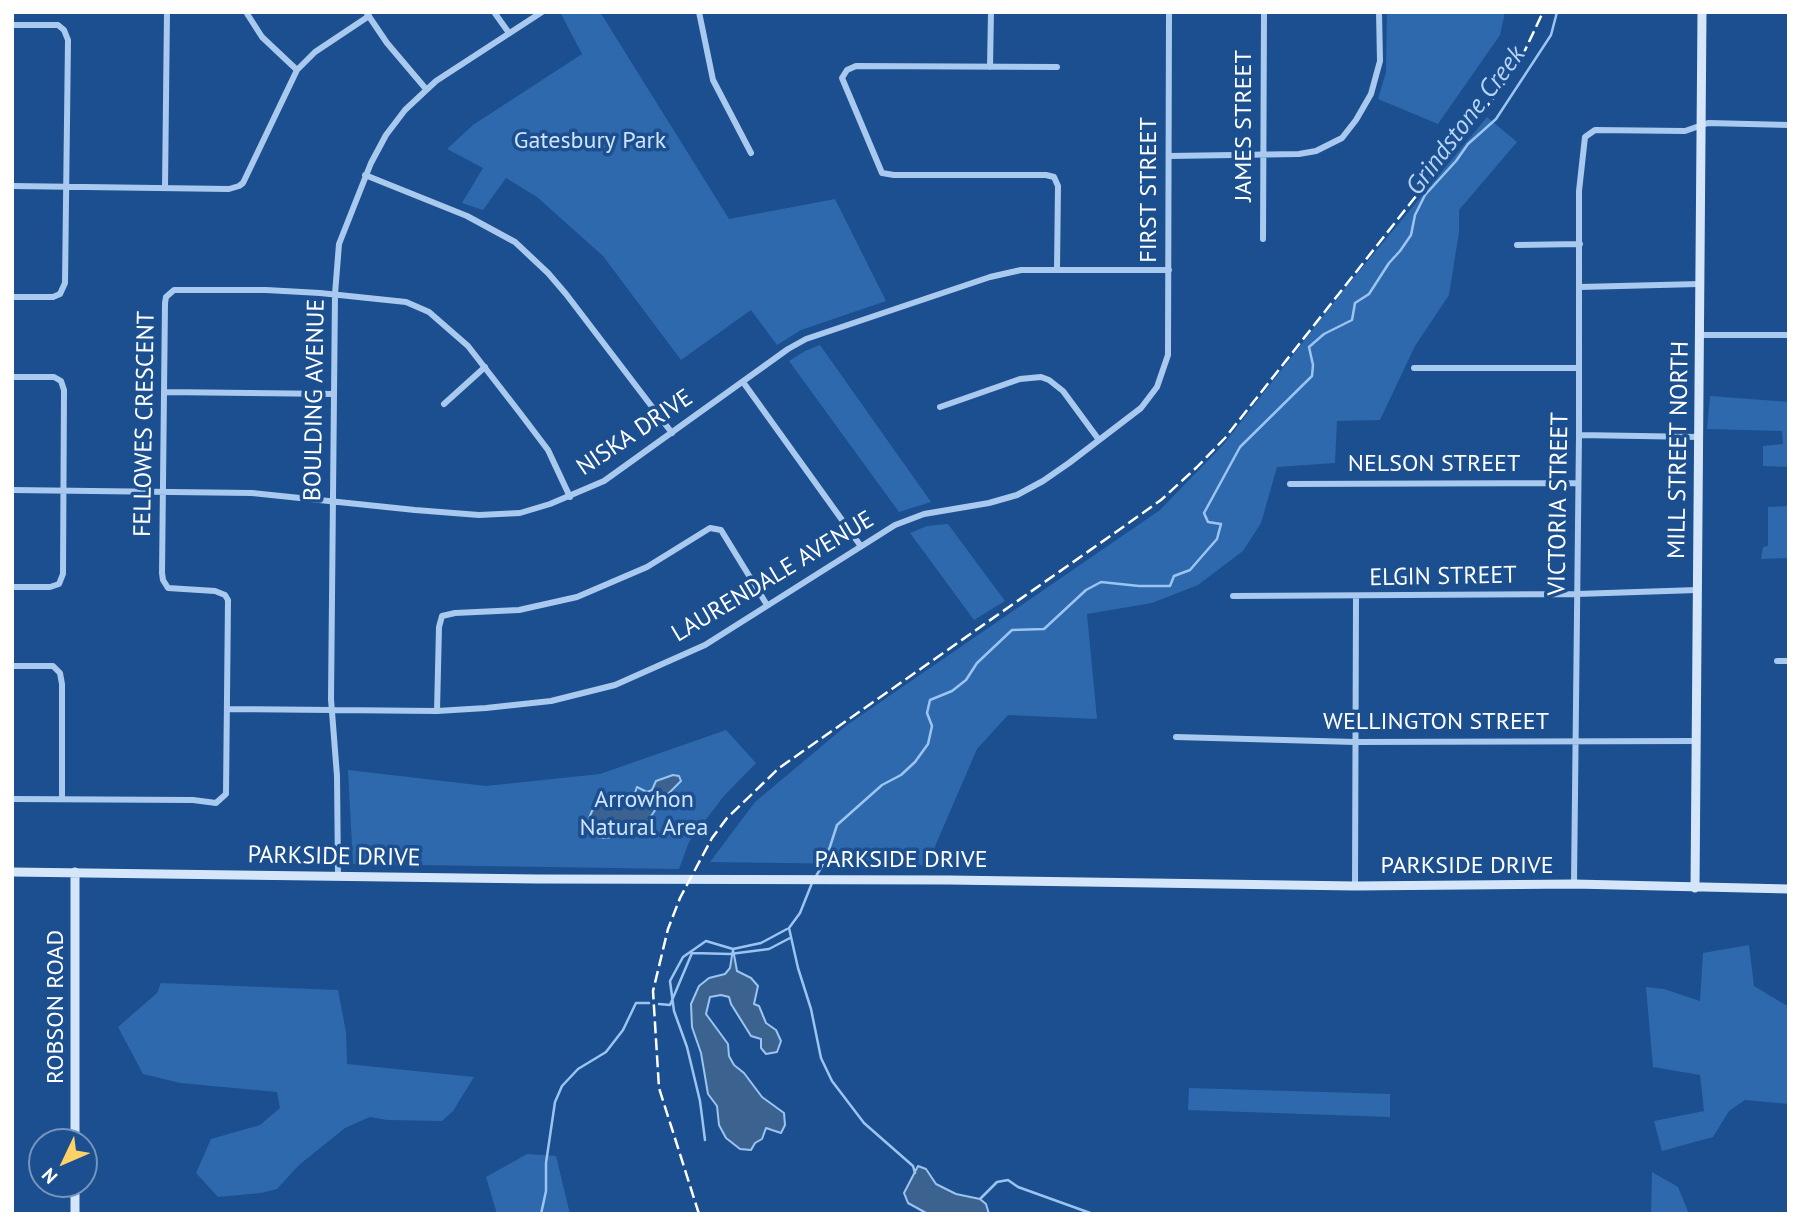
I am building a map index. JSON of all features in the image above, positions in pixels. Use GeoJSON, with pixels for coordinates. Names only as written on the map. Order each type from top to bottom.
{"type":"FeatureCollection","features":[{"type":"Feature","properties":{"kind":"main road","name":"MILL STREET NORTH"},"geometry":{"type":"LineString","coordinates":[[1695,888],[1702,12]]}},
{"type":"Feature","properties":{"kind":"main road","name":"PARKSIDE DRIVE"},"geometry":{"type":"LineString","coordinates":[[12,872],[1355,886],[1574,884],[1789,889]]}},
{"type":"Feature","properties":{"kind":"main road","name":"ROBSON ROAD"},"geometry":{"type":"LineString","coordinates":[[75,872],[75,1128]]}},
{"type":"Feature","properties":{"kind":"street"},"geometry":{"type":"LineString","coordinates":[[165,187],[167,12]]}},
{"type":"Feature","properties":{"kind":"street"},"geometry":{"type":"LineString","coordinates":[[246,12],[262,37],[297,71]]}},
{"type":"Feature","properties":{"kind":"street"},"geometry":{"type":"LineString","coordinates":[[494,12],[509,33]]}},
{"type":"Feature","properties":{"kind":"street","name":"BOULDING AVENUE"},"geometry":{"type":"LineString","coordinates":[[338,875],[337,776],[332,710],[335,294],[339,244],[365,175],[386,135],[405,110],[426,89],[542,12]]}},
{"type":"Feature","properties":{"kind":"street"},"geometry":{"type":"LineString","coordinates":[[699,12],[713,80],[751,153]]}},
{"type":"Feature","properties":{"kind":"street"},"geometry":{"type":"LineString","coordinates":[[990,67],[991,12]]}},
{"type":"Feature","properties":{"kind":"street","name":"FIRST STREET"},"geometry":{"type":"LineString","coordinates":[[1164,367],[1169,347],[1169,12]]}},
{"type":"Feature","properties":{"kind":"street","name":"JAMES STREET"},"geometry":{"type":"LineString","coordinates":[[1263,239],[1265,12]]}},
{"type":"Feature","properties":{"kind":"street"},"geometry":{"type":"LineString","coordinates":[[1168,156],[1308,152],[1342,138],[1371,94],[1380,61],[1379,12]]}},
{"type":"Feature","properties":{"kind":"street"},"geometry":{"type":"LineString","coordinates":[[12,186],[229,189],[243,183],[297,71],[315,52],[367,14],[387,43],[426,89]]}},
{"type":"Feature","properties":{"kind":"street"},"geometry":{"type":"LineString","coordinates":[[12,24],[54,24],[61,27],[66,34],[65,283],[62,291],[52,297],[12,297]]}},
{"type":"Feature","properties":{"kind":"street"},"geometry":{"type":"LineString","coordinates":[[1057,269],[1058,186],[1054,177],[882,173],[842,82],[843,74],[856,66],[1058,67]]}},
{"type":"Feature","properties":{"kind":"street"},"geometry":{"type":"LineString","coordinates":[[1700,127],[1709,123],[1789,125]]}},
{"type":"Feature","properties":{"kind":"street","name":"VICTORIA STREET"},"geometry":{"type":"LineString","coordinates":[[1574,884],[1579,191],[1586,137],[1595,130],[1685,131],[1700,127]]}},
{"type":"Feature","properties":{"kind":"street"},"geometry":{"type":"LineString","coordinates":[[365,175],[467,216],[515,243],[548,273],[566,294],[672,433]]}},
{"type":"Feature","properties":{"kind":"street"},"geometry":{"type":"LineString","coordinates":[[1517,245],[1580,244]]}},
{"type":"Feature","properties":{"kind":"street","name":"NISKA DRIVE"},"geometry":{"type":"LineString","coordinates":[[12,490],[251,493],[479,515],[520,513],[570,497],[604,481],[806,339],[990,277],[1021,270],[1169,270]]}},
{"type":"Feature","properties":{"kind":"street"},"geometry":{"type":"LineString","coordinates":[[1580,287],[1699,285]]}},
{"type":"Feature","properties":{"kind":"street","name":"FELLOWES CRESCENT"},"geometry":{"type":"LineString","coordinates":[[62,799],[193,800],[216,803],[222,800],[228,790],[228,600],[220,592],[174,590],[165,584],[162,573],[165,303],[166,297],[174,290],[266,290],[335,294],[393,300],[418,307],[437,318],[461,338],[485,367],[548,450],[570,497]]}},
{"type":"Feature","properties":{"kind":"street"},"geometry":{"type":"LineString","coordinates":[[1700,335],[1789,335]]}},
{"type":"Feature","properties":{"kind":"street"},"geometry":{"type":"LineString","coordinates":[[444,404],[485,367]]}},
{"type":"Feature","properties":{"kind":"street","name":"LAURENDALE AVENUE"},"geometry":{"type":"LineString","coordinates":[[228,709],[437,711],[551,701],[615,685],[705,645],[895,525],[914,517],[1017,495],[1043,481],[1147,402],[1157,387],[1164,367]]}},
{"type":"Feature","properties":{"kind":"street"},"geometry":{"type":"LineString","coordinates":[[1415,368],[1579,368]]}},
{"type":"Feature","properties":{"kind":"street"},"geometry":{"type":"LineString","coordinates":[[12,377],[54,377],[63,384],[64,491],[63,574],[59,584],[50,587],[12,587]]}},
{"type":"Feature","properties":{"kind":"street"},"geometry":{"type":"LineString","coordinates":[[940,407],[1020,379],[1041,377],[1063,391],[1099,440]]}},
{"type":"Feature","properties":{"kind":"street"},"geometry":{"type":"LineString","coordinates":[[743,382],[860,545]]}},
{"type":"Feature","properties":{"kind":"street"},"geometry":{"type":"LineString","coordinates":[[164,392],[334,394]]}},
{"type":"Feature","properties":{"kind":"street"},"geometry":{"type":"LineString","coordinates":[[1579,435],[1699,437]]}},
{"type":"Feature","properties":{"kind":"street","name":"NELSON STREET"},"geometry":{"type":"LineString","coordinates":[[1290,484],[1578,483]]}},
{"type":"Feature","properties":{"kind":"street"},"geometry":{"type":"LineString","coordinates":[[437,711],[439,627],[442,616],[519,610],[577,597],[647,567],[710,528],[721,530],[767,605]]}},
{"type":"Feature","properties":{"kind":"street","name":"ELGIN STREET"},"geometry":{"type":"LineString","coordinates":[[1233,596],[1356,597],[1697,590]]}},
{"type":"Feature","properties":{"kind":"street"},"geometry":{"type":"LineString","coordinates":[[1355,886],[1356,597]]}},
{"type":"Feature","properties":{"kind":"street"},"geometry":{"type":"LineString","coordinates":[[1777,661],[1789,661]]}},
{"type":"Feature","properties":{"kind":"street"},"geometry":{"type":"LineString","coordinates":[[12,666],[53,666],[60,673],[62,684],[62,799],[12,799]]}},
{"type":"Feature","properties":{"kind":"street","name":"WELLINGTON STREET"},"geometry":{"type":"LineString","coordinates":[[1176,737],[1355,742],[1695,741]]}},
{"type":"Feature","properties":{"kind":"green space","name":"Gatesbury Park"},"geometry":{"type":"Polygon","coordinates":[[[560,12],[600,12],[729,219],[835,199],[886,301],[801,330],[777,345],[751,310],[681,360],[603,256],[537,197],[506,178],[483,210],[462,203],[483,168],[447,149],[473,125],[582,54],[560,12]]]}},
{"type":"Feature","properties":{"kind":"green space"},"geometry":{"type":"Polygon","coordinates":[[[1387,12],[1505,12],[1500,35],[1438,124],[1378,99],[1386,72],[1387,12]]]}},
{"type":"Feature","properties":{"kind":"green space"},"geometry":{"type":"Polygon","coordinates":[[[1487,117],[1517,142],[1459,210],[1459,232],[1449,295],[1415,346],[1380,420],[1337,421],[1335,463],[1277,467],[1261,523],[1243,551],[1198,585],[1152,603],[1087,614],[1097,719],[1008,715],[977,749],[927,865],[710,862],[755,802],[847,725],[1160,510],[1223,445],[1342,292],[1487,117]]]}},
{"type":"Feature","properties":{"kind":"green space"},"geometry":{"type":"Polygon","coordinates":[[[820,345],[931,502],[899,512],[789,361],[820,345]]]}},
{"type":"Feature","properties":{"kind":"green space"},"geometry":{"type":"Polygon","coordinates":[[[1710,396],[1789,402],[1789,467],[1763,466],[1763,446],[1783,444],[1782,431],[1707,429],[1710,396]]]}},
{"type":"Feature","properties":{"kind":"green space"},"geometry":{"type":"Polygon","coordinates":[[[1789,506],[1787,558],[1761,559],[1763,547],[1768,546],[1768,507],[1789,506]]]}},
{"type":"Feature","properties":{"kind":"green space"},"geometry":{"type":"Polygon","coordinates":[[[948,524],[1005,601],[974,620],[910,533],[927,526],[948,524]]]}},
{"type":"Feature","properties":{"kind":"green space","name":"Arrowhon Natural Area"},"geometry":{"type":"Polygon","coordinates":[[[726,730],[756,763],[723,797],[689,842],[679,869],[353,864],[348,770],[486,786],[600,774],[726,730]]]}},
{"type":"Feature","properties":{"kind":"green space"},"geometry":{"type":"Polygon","coordinates":[[[1749,945],[1754,986],[1789,1007],[1789,1104],[1745,1100],[1729,1111],[1713,1137],[1662,1151],[1654,1121],[1704,1111],[1700,1075],[1653,1067],[1646,987],[1664,989],[1700,1001],[1703,953],[1749,945]]]}},
{"type":"Feature","properties":{"kind":"green space"},"geometry":{"type":"Polygon","coordinates":[[[161,983],[338,990],[346,1032],[347,1064],[474,1077],[453,1111],[442,1121],[370,1117],[345,1128],[299,1165],[277,1189],[218,1197],[196,1173],[211,1139],[260,1125],[280,1108],[277,1092],[180,1083],[143,1074],[118,1027],[157,993],[161,983]]]}},
{"type":"Feature","properties":{"kind":"green space"},"geometry":{"type":"Polygon","coordinates":[[[1189,1088],[1390,1094],[1390,1117],[1188,1110],[1189,1088]]]}},
{"type":"Feature","properties":{"kind":"green space"},"geometry":{"type":"Polygon","coordinates":[[[527,1154],[556,1156],[570,1214],[497,1214],[486,1177],[527,1154]]]}},
{"type":"Feature","properties":{"kind":"green space"},"geometry":{"type":"Polygon","coordinates":[[[1652,1172],[1678,1187],[1689,1214],[1651,1214],[1652,1172]]]}},
{"type":"Feature","properties":{"kind":"shaded area"},"geometry":{"type":"Polygon","coordinates":[[[673,775],[679,776],[681,781],[663,799],[642,829],[626,835],[604,838],[597,837],[590,829],[589,818],[592,811],[609,793],[628,796],[635,793],[637,787],[647,792],[652,790],[656,781],[673,775]]]}},
{"type":"Feature","properties":{"kind":"shaded area"},"geometry":{"type":"Polygon","coordinates":[[[733,949],[737,971],[751,978],[758,986],[754,1004],[759,1006],[766,1023],[776,1030],[781,1041],[777,1052],[766,1054],[761,1048],[761,1039],[751,1036],[729,997],[710,997],[706,1014],[728,1044],[729,1056],[734,1065],[744,1073],[762,1097],[784,1113],[785,1125],[781,1133],[766,1128],[762,1139],[755,1143],[751,1150],[740,1149],[726,1138],[719,1125],[717,1106],[708,1094],[701,1053],[692,1027],[691,1004],[699,986],[709,978],[725,974],[730,968],[733,949]]]}},
{"type":"Feature","properties":{"kind":"shaded area"},"geometry":{"type":"Polygon","coordinates":[[[918,1166],[926,1169],[936,1184],[956,1194],[980,1199],[986,1204],[989,1214],[928,1214],[908,1203],[904,1193],[918,1166]]]}},
{"type":"Feature","properties":{"kind":"waterway","name":"Grindstone Creek"},"geometry":{"type":"LineString","coordinates":[[815,878],[826,859],[837,825],[882,785],[901,775],[928,744],[932,726],[927,713],[930,700],[952,691],[966,680],[977,663],[1012,630],[1044,629],[1086,590],[1101,582],[1170,586],[1174,576],[1190,570],[1217,539],[1221,524],[1208,522],[1204,513],[1240,447],[1312,376],[1313,365],[1309,347],[1324,334],[1352,320],[1355,303],[1369,294],[1411,235],[1415,215],[1425,195],[1468,144],[1496,119],[1551,35],[1557,12]]}},
{"type":"Feature","properties":{"kind":"waterway","name":"Grindstone Creek"},"geometry":{"type":"LineString","coordinates":[[812,883],[800,913],[789,928],[821,1058],[832,1081],[864,1123],[913,1166],[915,1173]]}},
{"type":"Feature","properties":{"kind":"waterway"},"geometry":{"type":"LineString","coordinates":[[705,1140],[700,1101],[687,1047],[674,1011],[670,981],[683,957],[706,941],[733,949],[761,943],[787,929]]}},
{"type":"Feature","properties":{"kind":"waterway"},"geometry":{"type":"LineString","coordinates":[[659,1004],[670,1005],[692,953],[730,954],[769,949],[790,938]]}},
{"type":"Feature","properties":{"kind":"waterway"},"geometry":{"type":"LineString","coordinates":[[541,1214],[546,1191],[546,1163],[555,1102],[562,1086],[578,1069],[606,1052],[623,1030],[636,1003],[649,1003]]}},
{"type":"Feature","properties":{"kind":"waterway","name":"Grindstone Creek"},"geometry":{"type":"LineString","coordinates":[[980,1199],[997,1182],[1008,1180],[1018,1187],[1093,1214]]}},
{"type":"Feature","properties":{"kind":"railway"},"geometry":{"type":"LineString","coordinates":[[699,1214],[659,1088],[653,991],[668,929],[680,898],[712,838],[727,818],[779,768],[1161,500],[1197,467],[1225,438],[1495,96],[1520,61],[1543,12]]}}]}
